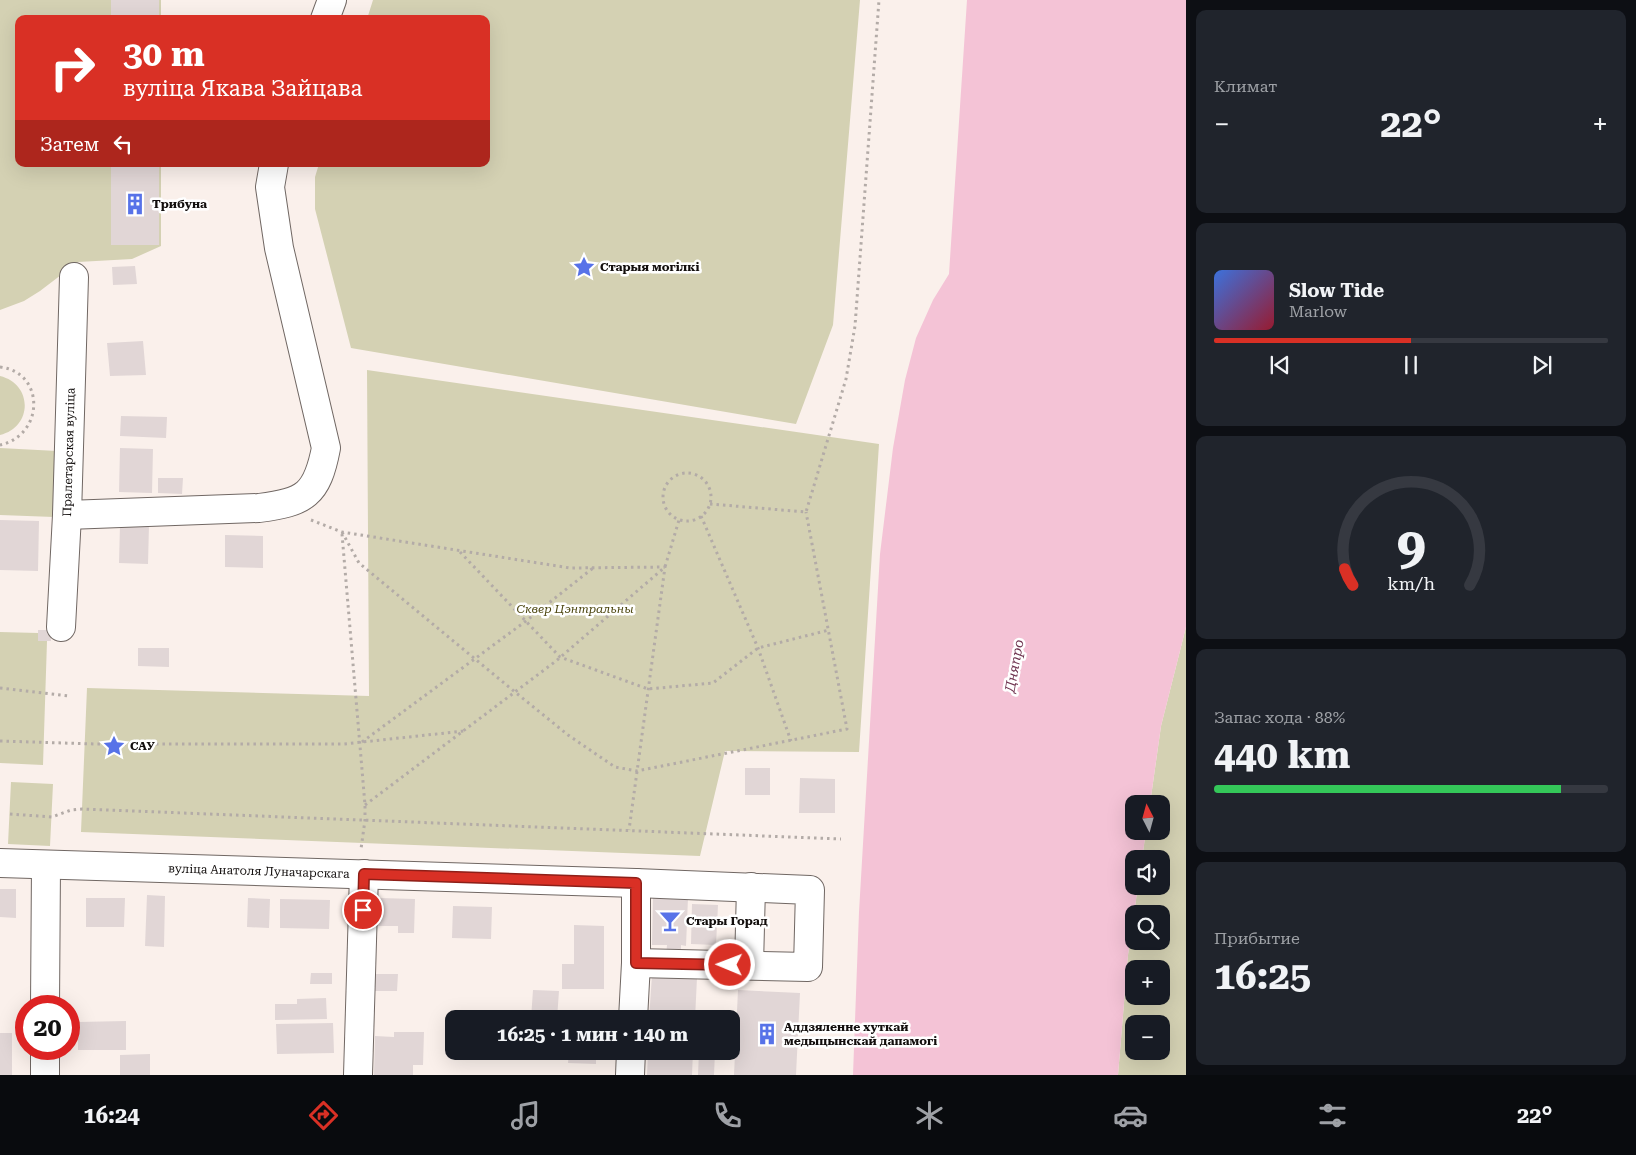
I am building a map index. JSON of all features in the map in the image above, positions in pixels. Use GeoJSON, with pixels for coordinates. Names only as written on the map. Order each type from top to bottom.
{"type":"FeatureCollection","features":[{"type":"Feature","properties":{"kind":"street"},"geometry":{"type":"LineString","coordinates":[[326,15],[332,0]]}},
{"type":"Feature","properties":{"kind":"street"},"geometry":{"type":"LineString","coordinates":[[67,515],[275,506],[288,503],[306,494],[318,479],[326,448],[278,248],[270,187],[273,167]]}},
{"type":"Feature","properties":{"kind":"street","name":"Пралетарская вуліца"},"geometry":{"type":"LineString","coordinates":[[61,627],[67,515],[74,277]]}},
{"type":"Feature","properties":{"kind":"street","name":"вуліца Анатоля Луначарскага"},"geometry":{"type":"LineString","coordinates":[[0,863],[810,890],[808,967],[749,966]]}},
{"type":"Feature","properties":{"kind":"street"},"geometry":{"type":"LineString","coordinates":[[45,995],[46,865]]}},
{"type":"Feature","properties":{"kind":"street"},"geometry":{"type":"LineString","coordinates":[[358,1075],[361,874]]}},
{"type":"Feature","properties":{"kind":"street"},"geometry":{"type":"LineString","coordinates":[[633,1010],[636,963],[636,883]]}},
{"type":"Feature","properties":{"kind":"street"},"geometry":{"type":"LineString","coordinates":[[636,963],[749,966],[751,887]]}},
{"type":"Feature","properties":{"kind":"street"},"geometry":{"type":"LineString","coordinates":[[45,1060],[45,1075]]}},
{"type":"Feature","properties":{"kind":"street"},"geometry":{"type":"LineString","coordinates":[[630,1075],[631,1060]]}},
{"type":"Feature","properties":{"kind":"path"},"geometry":{"type":"LineString","coordinates":[[342,532],[359,563],[568,735],[615,768],[637,771],[847,730],[806,512],[846,379],[855,326],[879,0]]}},
{"type":"Feature","properties":{"kind":"path"},"geometry":{"type":"LineString","coordinates":[[0,367],[14,371],[27,382],[31,390],[34,409],[33,417],[25,432],[12,442],[0,445]]}},
{"type":"Feature","properties":{"kind":"path"},"geometry":{"type":"LineString","coordinates":[[691,474],[699,477],[709,488],[710,504],[701,516],[686,521],[679,520],[666,510],[663,494],[665,487],[676,476],[691,474]]}},
{"type":"Feature","properties":{"kind":"path"},"geometry":{"type":"LineString","coordinates":[[710,504],[806,512]]}},
{"type":"Feature","properties":{"kind":"path"},"geometry":{"type":"LineString","coordinates":[[275,506],[342,532],[459,551],[570,568],[665,566]]}},
{"type":"Feature","properties":{"kind":"path"},"geometry":{"type":"LineString","coordinates":[[701,516],[758,648],[791,741]]}},
{"type":"Feature","properties":{"kind":"path"},"geometry":{"type":"LineString","coordinates":[[629,830],[665,566],[679,520]]}},
{"type":"Feature","properties":{"kind":"path"},"geometry":{"type":"LineString","coordinates":[[342,532],[365,805],[361,874]]}},
{"type":"Feature","properties":{"kind":"path"},"geometry":{"type":"LineString","coordinates":[[459,551],[560,657],[648,688],[713,683],[758,648],[829,630]]}},
{"type":"Feature","properties":{"kind":"path"},"geometry":{"type":"LineString","coordinates":[[365,805],[560,657],[665,566]]}},
{"type":"Feature","properties":{"kind":"path"},"geometry":{"type":"LineString","coordinates":[[360,743],[526,621],[593,568]]}},
{"type":"Feature","properties":{"kind":"path"},"geometry":{"type":"LineString","coordinates":[[0,688],[69,696]]}},
{"type":"Feature","properties":{"kind":"path"},"geometry":{"type":"LineString","coordinates":[[0,741],[95,744],[344,744],[464,731]]}},
{"type":"Feature","properties":{"kind":"path"},"geometry":{"type":"LineString","coordinates":[[10,814],[52,817],[71,810],[82,809],[841,839]]}},
{"type":"Feature","properties":{"kind":"green space"},"geometry":{"type":"Polygon","coordinates":[[[0,0],[161,0],[161,15],[15,15],[15,167],[161,167],[161,246],[132,259],[78,262],[24,301],[0,310],[0,0]]]}},
{"type":"Feature","properties":{"kind":"green space","name":"Старыя могілкі"},"geometry":{"type":"Polygon","coordinates":[[[373,0],[860,0],[833,325],[796,424],[351,348],[315,209],[315,177],[318,167],[490,167],[490,15],[368,15],[373,0]]]}},
{"type":"Feature","properties":{"kind":"green space","name":"Сквер Цэнтральны"},"geometry":{"type":"Polygon","coordinates":[[[367,370],[879,444],[859,752],[725,751],[700,856],[81,832],[87,688],[369,696],[367,370]]]}},
{"type":"Feature","properties":{"kind":"green space"},"geometry":{"type":"Polygon","coordinates":[[[0,376],[19,387],[25,406],[19,424],[0,435],[0,376]]]}},
{"type":"Feature","properties":{"kind":"green space"},"geometry":{"type":"Polygon","coordinates":[[[0,448],[57,451],[54,517],[0,515],[0,448]]]}},
{"type":"Feature","properties":{"kind":"green space"},"geometry":{"type":"Polygon","coordinates":[[[1186,627],[1186,1075],[1118,1075],[1125,991],[1125,1005],[1170,1005],[1170,960],[1128,960],[1129,950],[1170,950],[1170,905],[1135,905],[1137,895],[1170,895],[1170,850],[1143,850],[1145,840],[1170,840],[1170,795],[1151,795],[1161,726],[1186,627]]]}},
{"type":"Feature","properties":{"kind":"green space"},"geometry":{"type":"Polygon","coordinates":[[[0,632],[38,633],[38,641],[47,641],[43,765],[0,763],[0,632]]]}},
{"type":"Feature","properties":{"kind":"green space"},"geometry":{"type":"Polygon","coordinates":[[[11,782],[53,784],[50,846],[8,844],[11,782]]]}},
{"type":"Feature","properties":{"kind":"water","name":"Дняпро"},"geometry":{"type":"Polygon","coordinates":[[[967,0],[1186,0],[1186,627],[1161,726],[1151,795],[1125,795],[1125,840],[1145,840],[1143,850],[1125,850],[1125,895],[1137,895],[1135,905],[1125,905],[1125,950],[1129,950],[1128,960],[1125,960],[1125,991],[1118,1075],[853,1075],[859,912],[880,554],[893,448],[905,380],[916,338],[933,300],[949,274],[967,0]]]}},
{"type":"Feature","properties":{"kind":"building"},"geometry":{"type":"Polygon","coordinates":[[[111,0],[159,0],[159,15],[111,15],[111,0]]]}},
{"type":"Feature","properties":{"kind":"building","name":"Трибуна"},"geometry":{"type":"Polygon","coordinates":[[[111,167],[159,167],[159,245],[111,245],[111,167]]]}},
{"type":"Feature","properties":{"kind":"building"},"geometry":{"type":"Polygon","coordinates":[[[135,266],[137,284],[113,285],[112,267],[135,266]]]}},
{"type":"Feature","properties":{"kind":"building"},"geometry":{"type":"Polygon","coordinates":[[[143,341],[146,375],[110,376],[107,343],[143,341]]]}},
{"type":"Feature","properties":{"kind":"building"},"geometry":{"type":"Polygon","coordinates":[[[121,416],[167,417],[166,438],[120,436],[121,416]]]}},
{"type":"Feature","properties":{"kind":"building"},"geometry":{"type":"Polygon","coordinates":[[[120,448],[153,449],[152,493],[119,492],[120,448]]]}},
{"type":"Feature","properties":{"kind":"building"},"geometry":{"type":"Polygon","coordinates":[[[158,478],[183,478],[182,494],[158,493],[158,478]]]}},
{"type":"Feature","properties":{"kind":"building"},"geometry":{"type":"Polygon","coordinates":[[[0,520],[39,521],[38,571],[0,570],[0,520]]]}},
{"type":"Feature","properties":{"kind":"building"},"geometry":{"type":"Polygon","coordinates":[[[120,525],[149,525],[148,564],[119,563],[120,525]]]}},
{"type":"Feature","properties":{"kind":"building"},"geometry":{"type":"Polygon","coordinates":[[[225,535],[263,536],[263,568],[225,567],[225,535]]]}},
{"type":"Feature","properties":{"kind":"building"},"geometry":{"type":"Polygon","coordinates":[[[38,630],[51,630],[51,641],[38,641],[38,630]]]}},
{"type":"Feature","properties":{"kind":"building"},"geometry":{"type":"Polygon","coordinates":[[[138,648],[169,648],[169,667],[138,666],[138,648]]]}},
{"type":"Feature","properties":{"kind":"building"},"geometry":{"type":"Polygon","coordinates":[[[745,768],[770,768],[770,795],[745,795],[745,768]]]}},
{"type":"Feature","properties":{"kind":"building"},"geometry":{"type":"Polygon","coordinates":[[[800,778],[835,779],[835,813],[799,813],[800,778]]]}},
{"type":"Feature","properties":{"kind":"building"},"geometry":{"type":"Polygon","coordinates":[[[0,889],[16,889],[16,918],[0,917],[0,889]]]}},
{"type":"Feature","properties":{"kind":"building"},"geometry":{"type":"Polygon","coordinates":[[[147,895],[165,896],[164,947],[145,946],[147,895]]]}},
{"type":"Feature","properties":{"kind":"building","name":"Стары Горад"},"geometry":{"type":"Polygon","coordinates":[[[653,897],[688,898],[686,946],[681,945],[681,955],[666,955],[667,945],[652,945],[653,897]]]}},
{"type":"Feature","properties":{"kind":"building"},"geometry":{"type":"Polygon","coordinates":[[[86,898],[125,898],[124,927],[86,927],[86,898]]]}},
{"type":"Feature","properties":{"kind":"building"},"geometry":{"type":"Polygon","coordinates":[[[248,898],[270,899],[269,928],[247,927],[248,898]]]}},
{"type":"Feature","properties":{"kind":"building"},"geometry":{"type":"Polygon","coordinates":[[[380,898],[415,899],[414,933],[398,933],[398,926],[376,926],[376,919],[379,919],[380,898]]]}},
{"type":"Feature","properties":{"kind":"building"},"geometry":{"type":"Polygon","coordinates":[[[280,899],[330,900],[329,929],[280,928],[280,899]]]}},
{"type":"Feature","properties":{"kind":"building"},"geometry":{"type":"Polygon","coordinates":[[[692,904],[718,905],[716,945],[691,944],[692,904]]]}},
{"type":"Feature","properties":{"kind":"building"},"geometry":{"type":"Polygon","coordinates":[[[453,906],[492,907],[491,939],[452,938],[453,906]]]}},
{"type":"Feature","properties":{"kind":"building"},"geometry":{"type":"Polygon","coordinates":[[[574,925],[604,926],[604,989],[562,989],[562,964],[574,964],[574,925]]]}},
{"type":"Feature","properties":{"kind":"building"},"geometry":{"type":"Polygon","coordinates":[[[311,973],[332,973],[332,984],[310,984],[311,973]]]}},
{"type":"Feature","properties":{"kind":"building"},"geometry":{"type":"Polygon","coordinates":[[[375,974],[398,974],[397,991],[375,991],[375,974]]]}},
{"type":"Feature","properties":{"kind":"building"},"geometry":{"type":"Polygon","coordinates":[[[652,975],[697,978],[695,1010],[650,1010],[652,975]]]}},
{"type":"Feature","properties":{"kind":"building"},"geometry":{"type":"Polygon","coordinates":[[[533,990],[559,991],[558,1010],[532,1010],[533,990]]]}},
{"type":"Feature","properties":{"kind":"building","name":"Аддзяленне хуткай медыцынскай дапамогі"},"geometry":{"type":"Polygon","coordinates":[[[738,990],[800,993],[796,1075],[734,1075],[735,1060],[740,1060],[740,1010],[737,1010],[738,990]]]}},
{"type":"Feature","properties":{"kind":"building"},"geometry":{"type":"Polygon","coordinates":[[[326,998],[327,1019],[275,1020],[275,1004],[297,1004],[297,999],[326,998]]]}},
{"type":"Feature","properties":{"kind":"building"},"geometry":{"type":"Polygon","coordinates":[[[126,1021],[126,1050],[80,1050],[80,1022],[126,1021]]]}},
{"type":"Feature","properties":{"kind":"building"},"geometry":{"type":"Polygon","coordinates":[[[333,1023],[334,1053],[277,1054],[276,1024],[333,1023]]]}},
{"type":"Feature","properties":{"kind":"building"},"geometry":{"type":"Polygon","coordinates":[[[394,1032],[424,1032],[423,1065],[413,1065],[413,1075],[374,1075],[375,1036],[394,1037],[394,1032]]]}},
{"type":"Feature","properties":{"kind":"building"},"geometry":{"type":"Polygon","coordinates":[[[0,1033],[12,1033],[12,1075],[0,1075],[0,1033]]]}},
{"type":"Feature","properties":{"kind":"building"},"geometry":{"type":"Polygon","coordinates":[[[150,1054],[150,1075],[120,1075],[120,1055],[150,1054]]]}},
{"type":"Feature","properties":{"kind":"building"},"geometry":{"type":"Polygon","coordinates":[[[568,1060],[596,1060],[596,1064],[568,1063],[568,1060]]]}},
{"type":"Feature","properties":{"kind":"building"},"geometry":{"type":"Polygon","coordinates":[[[648,1060],[693,1060],[692,1075],[647,1075],[648,1060]]]}},
{"type":"Feature","properties":{"kind":"building"},"geometry":{"type":"Polygon","coordinates":[[[699,1060],[715,1060],[714,1075],[698,1075],[699,1060]]]}},
{"type":"Feature","properties":{"kind":"place","name":"Трибуна"},"geometry":{"type":"Point","coordinates":[135,204]}},
{"type":"Feature","properties":{"kind":"place","name":"Старыя могілкі"},"geometry":{"type":"Point","coordinates":[584,267]}},
{"type":"Feature","properties":{"kind":"place","name":"САУ"},"geometry":{"type":"Point","coordinates":[114,746]}},
{"type":"Feature","properties":{"kind":"place","name":"Стары Горад"},"geometry":{"type":"Point","coordinates":[670,921]}},
{"type":"Feature","properties":{"kind":"place","name":"Аддзяленне хуткай медыцынскай дапамогі"},"geometry":{"type":"Point","coordinates":[767,1034]}},
{"type":"Feature","properties":{"kind":"route"},"geometry":{"type":"LineString","coordinates":[[363,910],[364,874],[636,883],[636,963],[730,965]]}}]}
